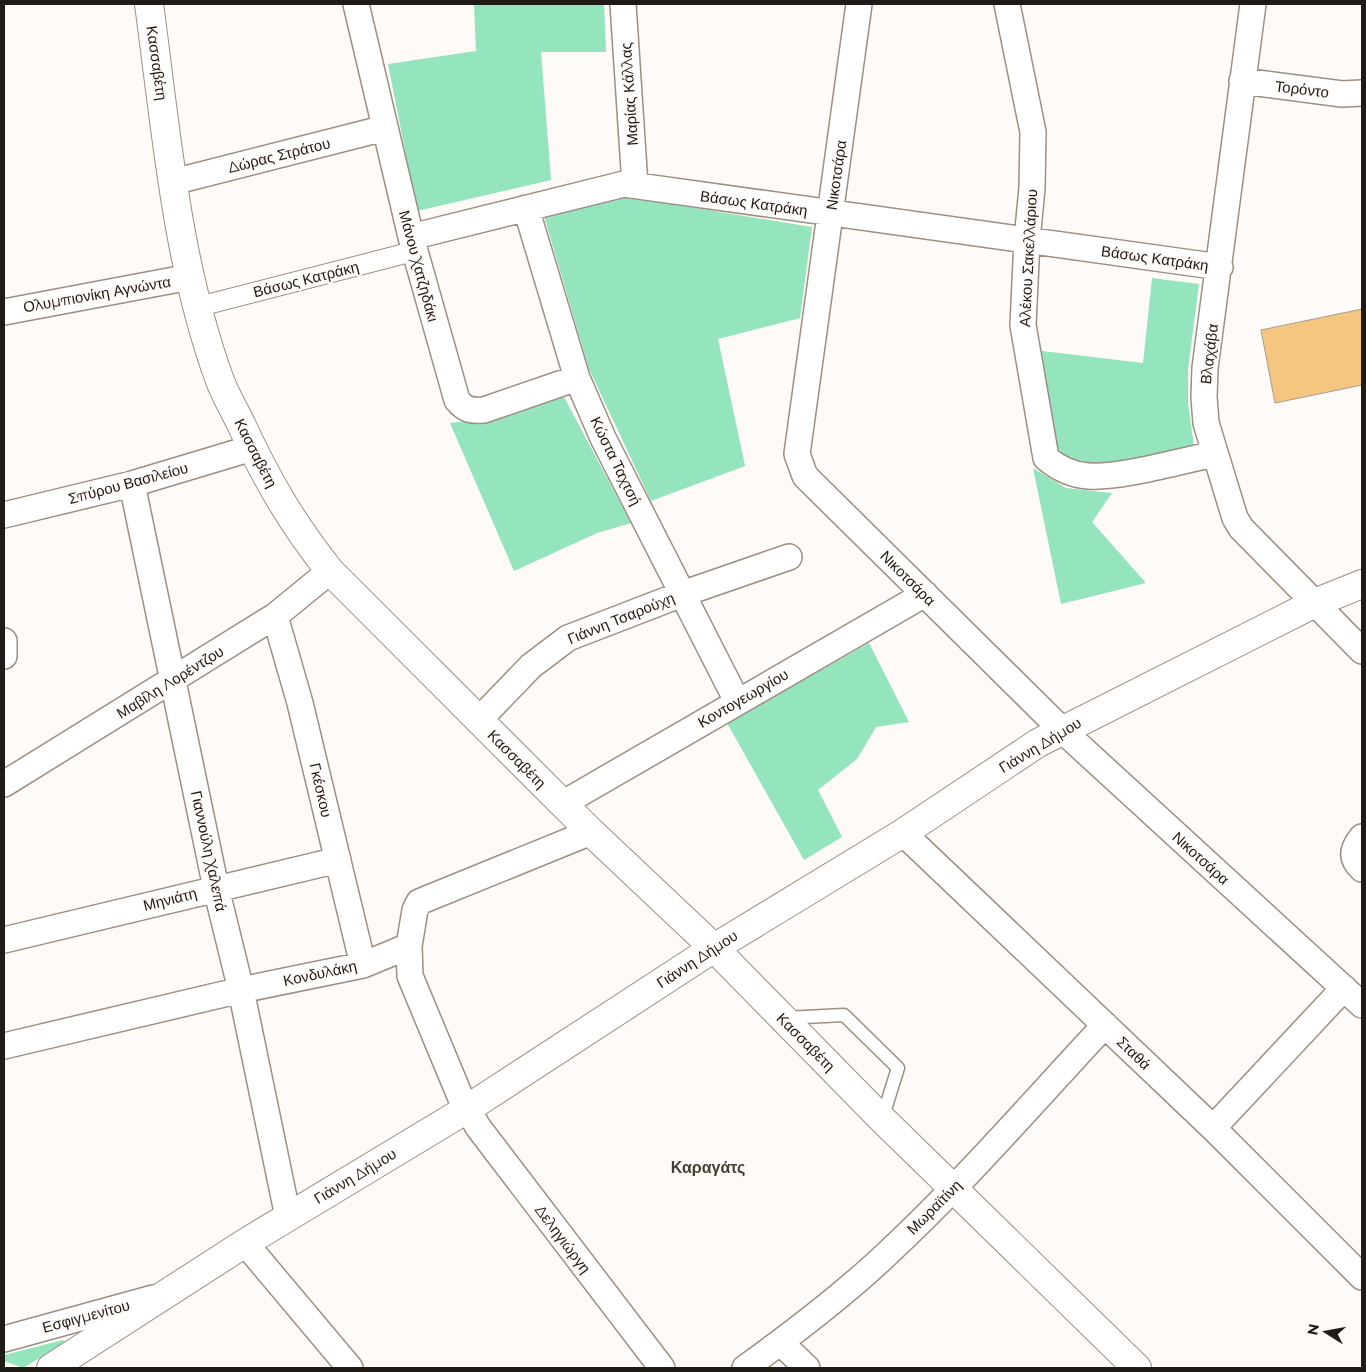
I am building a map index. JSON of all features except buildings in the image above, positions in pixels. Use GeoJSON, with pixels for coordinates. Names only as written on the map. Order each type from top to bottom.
{"type":"FeatureCollection","features":[{"type":"Feature","properties":{"kind":"street","name":"Κασσαβέτη"},"geometry":{"type":"LineString","coordinates":[[149,4],[173,182],[197,307],[220,380],[283,508],[301,535],[330,571],[562,804],[714,948],[882,1119],[1137,1368]]}},
{"type":"Feature","properties":{"kind":"street","name":"Μάνου Χατζηδάκι"},"geometry":{"type":"LineString","coordinates":[[356,4],[413,244],[452,388],[462,407],[471,411],[484,410],[577,378]]}},
{"type":"Feature","properties":{"kind":"street","name":"Μαρίας Κάλλας"},"geometry":{"type":"LineString","coordinates":[[623,4],[635,185]]}},
{"type":"Feature","properties":{"kind":"street","name":"Νικοτσάρα"},"geometry":{"type":"LineString","coordinates":[[858,4],[797,454],[805,476],[1062,730],[1353,996]]}},
{"type":"Feature","properties":{"kind":"street","name":"Αλέκου Σακελλάριου"},"geometry":{"type":"LineString","coordinates":[[1007,4],[1032,132],[1032,188],[1026,240],[1024,336],[1046,458],[1058,467],[1088,476],[1112,475],[1215,454]]}},
{"type":"Feature","properties":{"kind":"street","name":"Βλαχάβα"},"geometry":{"type":"LineString","coordinates":[[1252,4],[1220,267],[1205,368],[1204,397],[1206,423],[1235,518],[1241,528],[1362,650]]}},
{"type":"Feature","properties":{"kind":"street","name":"Τορόντο"},"geometry":{"type":"LineString","coordinates":[[1242,81],[1342,94],[1362,92]]}},
{"type":"Feature","properties":{"kind":"street","name":"Δώρας Στράτου"},"geometry":{"type":"LineString","coordinates":[[173,182],[385,128]]}},
{"type":"Feature","properties":{"kind":"street","name":"Βάσως Κατράκη"},"geometry":{"type":"LineString","coordinates":[[197,307],[413,244],[526,208],[609,186],[635,185],[831,214],[1220,267]]}},
{"type":"Feature","properties":{"kind":"street","name":"Κώστα Ταχτσή"},"geometry":{"type":"LineString","coordinates":[[526,208],[577,378],[603,438],[737,701]]}},
{"type":"Feature","properties":{"kind":"street","name":"Ολυμπιονίκη Αγνώντα"},"geometry":{"type":"LineString","coordinates":[[4,312],[190,277]]}},
{"type":"Feature","properties":{"kind":"street","name":"Σπύρου Βασιλείου"},"geometry":{"type":"LineString","coordinates":[[4,515],[132,484],[252,448]]}},
{"type":"Feature","properties":{"kind":"street","name":"Γιαννούλη Χαλεπά"},"geometry":{"type":"LineString","coordinates":[[132,484],[216,888],[241,990],[288,1216]]}},
{"type":"Feature","properties":{"kind":"street","name":"Γιάννη Τσαρούχη"},"geometry":{"type":"LineString","coordinates":[[478,720],[531,666],[553,647],[591,628],[789,557]]}},
{"type":"Feature","properties":{"kind":"street","name":"Μαβίλη Λορέντζου"},"geometry":{"type":"LineString","coordinates":[[4,784],[174,681],[275,616],[330,571]]}},
{"type":"Feature","properties":{"kind":"street","name":"Γιάννη Δήμου"},"geometry":{"type":"LineString","coordinates":[[51,1368],[168,1294],[245,1242],[467,1109],[714,948],[903,833],[1038,743],[1315,603],[1362,584]]}},
{"type":"Feature","properties":{"kind":"street","name":"Κοντογεωργίου"},"geometry":{"type":"LineString","coordinates":[[562,804],[737,701],[925,594]]}},
{"type":"Feature","properties":{"kind":"street","name":"Γκέσκου"},"geometry":{"type":"LineString","coordinates":[[275,616],[300,704],[363,965]]}},
{"type":"Feature","properties":{"kind":"street"},"geometry":{"type":"LineString","coordinates":[[4,640],[4,656]]}},
{"type":"Feature","properties":{"kind":"street"},"geometry":{"type":"LineString","coordinates":[[467,1109],[410,976],[409,946],[415,910],[419,902],[591,832]]}},
{"type":"Feature","properties":{"kind":"street","name":"Σταθά"},"geometry":{"type":"LineString","coordinates":[[903,833],[1213,1128],[1362,1277]]}},
{"type":"Feature","properties":{"kind":"street"},"geometry":{"type":"LineString","coordinates":[[1362,837],[1353,850],[1353,857],[1362,869]]}},
{"type":"Feature","properties":{"kind":"street","name":"Μηνιάτη"},"geometry":{"type":"LineString","coordinates":[[4,940],[338,860]]}},
{"type":"Feature","properties":{"kind":"street","name":"Κονδυλάκη"},"geometry":{"type":"LineString","coordinates":[[4,1046],[241,990],[363,965],[409,946]]}},
{"type":"Feature","properties":{"kind":"street"},"geometry":{"type":"LineString","coordinates":[[1213,1128],[1353,996]]}},
{"type":"Feature","properties":{"kind":"street","name":"Μωραϊτίνη"},"geometry":{"type":"LineString","coordinates":[[745,1368],[781,1343],[890,1252],[953,1188],[1105,1025]]}},
{"type":"Feature","properties":{"kind":"street","name":"Δεληγιώργη"},"geometry":{"type":"LineString","coordinates":[[467,1109],[478,1127],[662,1368]]}},
{"type":"Feature","properties":{"kind":"street"},"geometry":{"type":"LineString","coordinates":[[245,1242],[342,1366]]}},
{"type":"Feature","properties":{"kind":"street","name":"Εσφιγμενίτου"},"geometry":{"type":"LineString","coordinates":[[4,1339],[168,1294]]}},
{"type":"Feature","properties":{"kind":"street"},"geometry":{"type":"LineString","coordinates":[[781,1343],[807,1368]]}},
{"type":"Feature","properties":{"kind":"lane"},"geometry":{"type":"LineString","coordinates":[[782,1018],[844,1015],[898,1068],[882,1119]]}},
{"type":"Feature","properties":{"kind":"green space"},"geometry":{"type":"Polygon","coordinates":[[[474,4],[604,4],[606,52],[541,52],[551,180],[417,211],[388,64],[476,51],[474,4]]]}},
{"type":"Feature","properties":{"kind":"green space"},"geometry":{"type":"Polygon","coordinates":[[[622,196],[812,227],[800,318],[718,339],[745,466],[651,501],[589,369],[544,216],[622,196]]]}},
{"type":"Feature","properties":{"kind":"green space"},"geometry":{"type":"Polygon","coordinates":[[[1152,278],[1199,284],[1188,369],[1188,404],[1194,446],[1112,468],[1056,461],[1034,350],[1143,363],[1152,278]]]}},
{"type":"Feature","properties":{"kind":"green space"},"geometry":{"type":"Polygon","coordinates":[[[564,397],[631,523],[597,533],[514,571],[450,423],[482,419],[564,397]]]}},
{"type":"Feature","properties":{"kind":"green space"},"geometry":{"type":"Polygon","coordinates":[[[1033,468],[1066,488],[1112,493],[1092,522],[1146,583],[1061,604],[1033,468]]]}},
{"type":"Feature","properties":{"kind":"green space"},"geometry":{"type":"Polygon","coordinates":[[[869,643],[909,722],[876,727],[857,759],[818,790],[842,837],[804,860],[727,723],[869,643]]]}},
{"type":"Feature","properties":{"kind":"green space"},"geometry":{"type":"Polygon","coordinates":[[[63,1340],[66,1342],[23,1368],[4,1361],[4,1355],[63,1340]]]}},
{"type":"Feature","properties":{"kind":"district","name":"Καραγάτς"},"geometry":{"type":"Point","coordinates":[708,1167]}}]}
